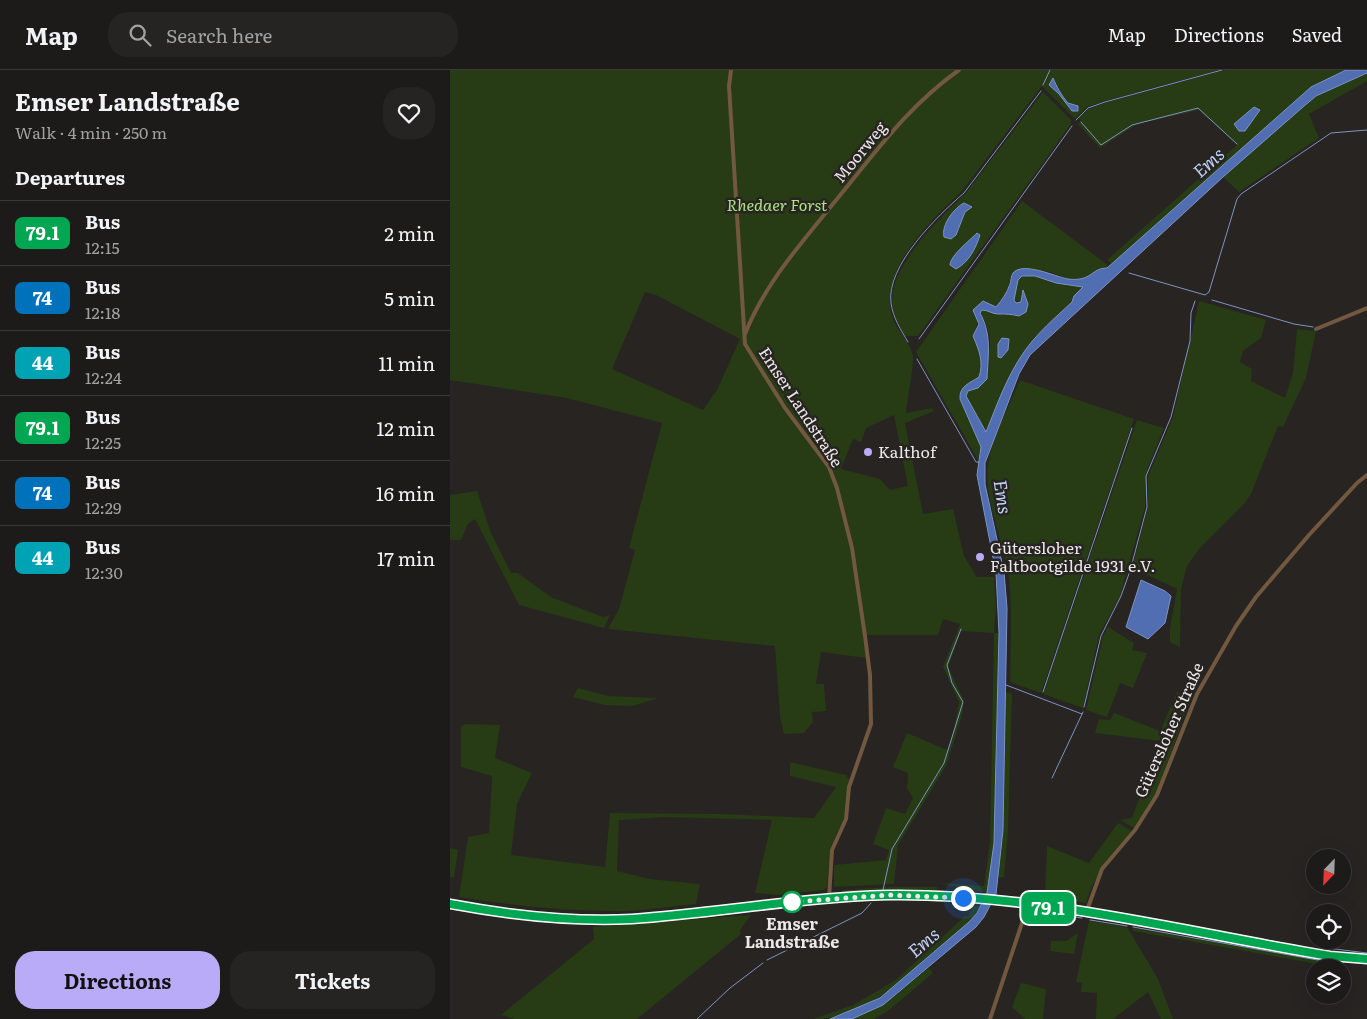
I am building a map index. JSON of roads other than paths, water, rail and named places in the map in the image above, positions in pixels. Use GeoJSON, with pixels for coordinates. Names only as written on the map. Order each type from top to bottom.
{"type":"FeatureCollection","features":[{"type":"Feature","properties":{"kind":"main road"},"geometry":{"type":"LineString","coordinates":[[450,904],[556,918],[630,919],[830,898],[935,896],[999,901],[1086,913],[1249,943],[1367,959]]}},
{"type":"Feature","properties":{"kind":"street","name":"Emser Landstraße"},"geometry":{"type":"LineString","coordinates":[[731,70],[729,86],[745,344],[829,467],[837,488],[855,562],[870,675],[871,724],[848,787],[846,819],[832,850],[830,898]]}},
{"type":"Feature","properties":{"kind":"street","name":"Moorweg"},"geometry":{"type":"LineString","coordinates":[[745,336],[761,300],[792,256],[874,151],[924,98],[959,70]]}},
{"type":"Feature","properties":{"kind":"street"},"geometry":{"type":"LineString","coordinates":[[1316,329],[1367,308]]}},
{"type":"Feature","properties":{"kind":"street","name":"Gütersloher Straße"},"geometry":{"type":"LineString","coordinates":[[1086,913],[1102,869],[1136,830],[1158,796],[1197,694],[1236,626],[1256,597],[1309,535],[1351,489],[1367,475]]}},
{"type":"Feature","properties":{"kind":"street"},"geometry":{"type":"LineString","coordinates":[[990,1019],[1028,905]]}},
{"type":"Feature","properties":{"kind":"water"},"geometry":{"type":"Polygon","coordinates":[[[1346,70],[1367,70],[1367,73],[1316,96],[1303,107],[1223,177],[1030,355],[1019,374],[985,463],[985,484],[1004,572],[1007,608],[1003,830],[996,894],[984,917],[976,927],[883,1005],[852,1019],[830,1019],[880,998],[969,922],[977,913],[987,893],[994,843],[999,633],[996,573],[977,475],[981,447],[960,399],[963,388],[979,377],[981,366],[980,356],[973,336],[979,324],[973,310],[983,301],[996,307],[1010,284],[1013,273],[1018,270],[1032,269],[1068,279],[1082,279],[1098,270],[1107,268],[1311,87],[1346,70]],[[1022,276],[1018,280],[1014,300],[1016,303],[1021,302],[1023,290],[1028,304],[1026,312],[1019,316],[996,314],[982,310],[980,313],[988,337],[987,379],[978,388],[968,391],[966,396],[986,432],[1007,381],[1024,352],[1040,332],[1072,302],[1074,296],[1083,287],[1056,283],[1035,276],[1022,276]]]}},
{"type":"Feature","properties":{"kind":"water"},"geometry":{"type":"Polygon","coordinates":[[[1053,78],[1059,91],[1068,103],[1078,106],[1078,111],[1072,111],[1059,94],[1049,85],[1053,78]]]}},
{"type":"Feature","properties":{"kind":"water"},"geometry":{"type":"Polygon","coordinates":[[[1254,107],[1260,110],[1245,131],[1239,131],[1234,124],[1254,107]]]}},
{"type":"Feature","properties":{"kind":"water"},"geometry":{"type":"Polygon","coordinates":[[[964,203],[972,207],[965,212],[956,235],[951,239],[944,237],[946,222],[956,209],[964,203]]]}},
{"type":"Feature","properties":{"kind":"water"},"geometry":{"type":"Polygon","coordinates":[[[977,233],[980,235],[968,259],[956,269],[950,265],[953,257],[977,233]]]}},
{"type":"Feature","properties":{"kind":"water"},"geometry":{"type":"Polygon","coordinates":[[[1002,338],[1009,339],[1008,350],[1001,358],[998,357],[998,344],[1002,338]]]}},
{"type":"Feature","properties":{"kind":"water"},"geometry":{"type":"Polygon","coordinates":[[[1141,580],[1165,591],[1171,596],[1165,623],[1148,639],[1126,627],[1141,580]]]}},
{"type":"Feature","properties":{"kind":"waterway"},"geometry":{"type":"LineString","coordinates":[[1043,85],[1050,70]]}},
{"type":"Feature","properties":{"kind":"waterway"},"geometry":{"type":"LineString","coordinates":[[1076,120],[1088,108],[1105,102],[1222,70]]}},
{"type":"Feature","properties":{"kind":"waterway"},"geometry":{"type":"LineString","coordinates":[[908,342],[895,319],[891,303],[892,289],[897,273],[916,243],[940,215],[964,193],[1041,91]]}},
{"type":"Feature","properties":{"kind":"waterway"},"geometry":{"type":"LineString","coordinates":[[1081,122],[1101,145],[1132,125],[1198,108],[1237,144]]}},
{"type":"Feature","properties":{"kind":"waterway"},"geometry":{"type":"LineString","coordinates":[[919,339],[1072,126]]}},
{"type":"Feature","properties":{"kind":"waterway"},"geometry":{"type":"LineString","coordinates":[[1129,273],[1205,295],[1209,292],[1237,199],[1241,194],[1331,133],[1367,130]]}},
{"type":"Feature","properties":{"kind":"waterway"},"geometry":{"type":"LineString","coordinates":[[1212,300],[1294,324],[1313,327]]}},
{"type":"Feature","properties":{"kind":"waterway"},"geometry":{"type":"LineString","coordinates":[[1084,707],[1101,636],[1121,596],[1130,571],[1147,507],[1146,476],[1171,417],[1190,341],[1191,313],[1195,301]]}},
{"type":"Feature","properties":{"kind":"waterway"},"geometry":{"type":"LineString","coordinates":[[917,359],[976,462],[979,462]]}},
{"type":"Feature","properties":{"kind":"waterway"},"geometry":{"type":"LineString","coordinates":[[1043,692],[1132,428]]}},
{"type":"Feature","properties":{"kind":"waterway"},"geometry":{"type":"LineString","coordinates":[[883,890],[892,849],[944,763],[963,702],[952,683],[947,665],[961,629]]}},
{"type":"Feature","properties":{"kind":"waterway"},"geometry":{"type":"LineString","coordinates":[[1006,685],[1082,714]]}},
{"type":"Feature","properties":{"kind":"waterway"},"geometry":{"type":"LineString","coordinates":[[1052,778],[1083,712]]}},
{"type":"Feature","properties":{"kind":"waterway"},"geometry":{"type":"LineString","coordinates":[[767,960],[862,913],[871,903]]}},
{"type":"Feature","properties":{"kind":"waterway"},"geometry":{"type":"LineString","coordinates":[[1029,914],[1035,911],[1082,918]]}},
{"type":"Feature","properties":{"kind":"waterway"},"geometry":{"type":"LineString","coordinates":[[1090,920],[1127,926]]}},
{"type":"Feature","properties":{"kind":"waterway"},"geometry":{"type":"LineString","coordinates":[[1133,927],[1312,959]]}},
{"type":"Feature","properties":{"kind":"waterway"},"geometry":{"type":"LineString","coordinates":[[1335,949],[1367,953]]}},
{"type":"Feature","properties":{"kind":"waterway"},"geometry":{"type":"LineString","coordinates":[[697,1019],[730,988],[763,963]]}},
{"type":"Feature","properties":{"kind":"place","name":"Kalthof"},"geometry":{"type":"Point","coordinates":[868,452]}},
{"type":"Feature","properties":{"kind":"place","name":"Gütersloher Faltbootgilde 1931 e.V."},"geometry":{"type":"Point","coordinates":[980,557]}},
{"type":"Feature","properties":{"kind":"place","name":"Emser Landstraße"},"geometry":{"type":"Point","coordinates":[792,902]}},
{"type":"Feature","properties":{"kind":"water label","name":"Ems"},"geometry":{"type":"Point","coordinates":[1209,163]}},
{"type":"Feature","properties":{"kind":"water label","name":"Ems"},"geometry":{"type":"Point","coordinates":[1002,497]}},
{"type":"Feature","properties":{"kind":"water label","name":"Ems"},"geometry":{"type":"Point","coordinates":[924,943]}},
{"type":"Feature","properties":{"kind":"park label","name":"Rhedaer Forst"},"geometry":{"type":"Point","coordinates":[777,205]}}]}
